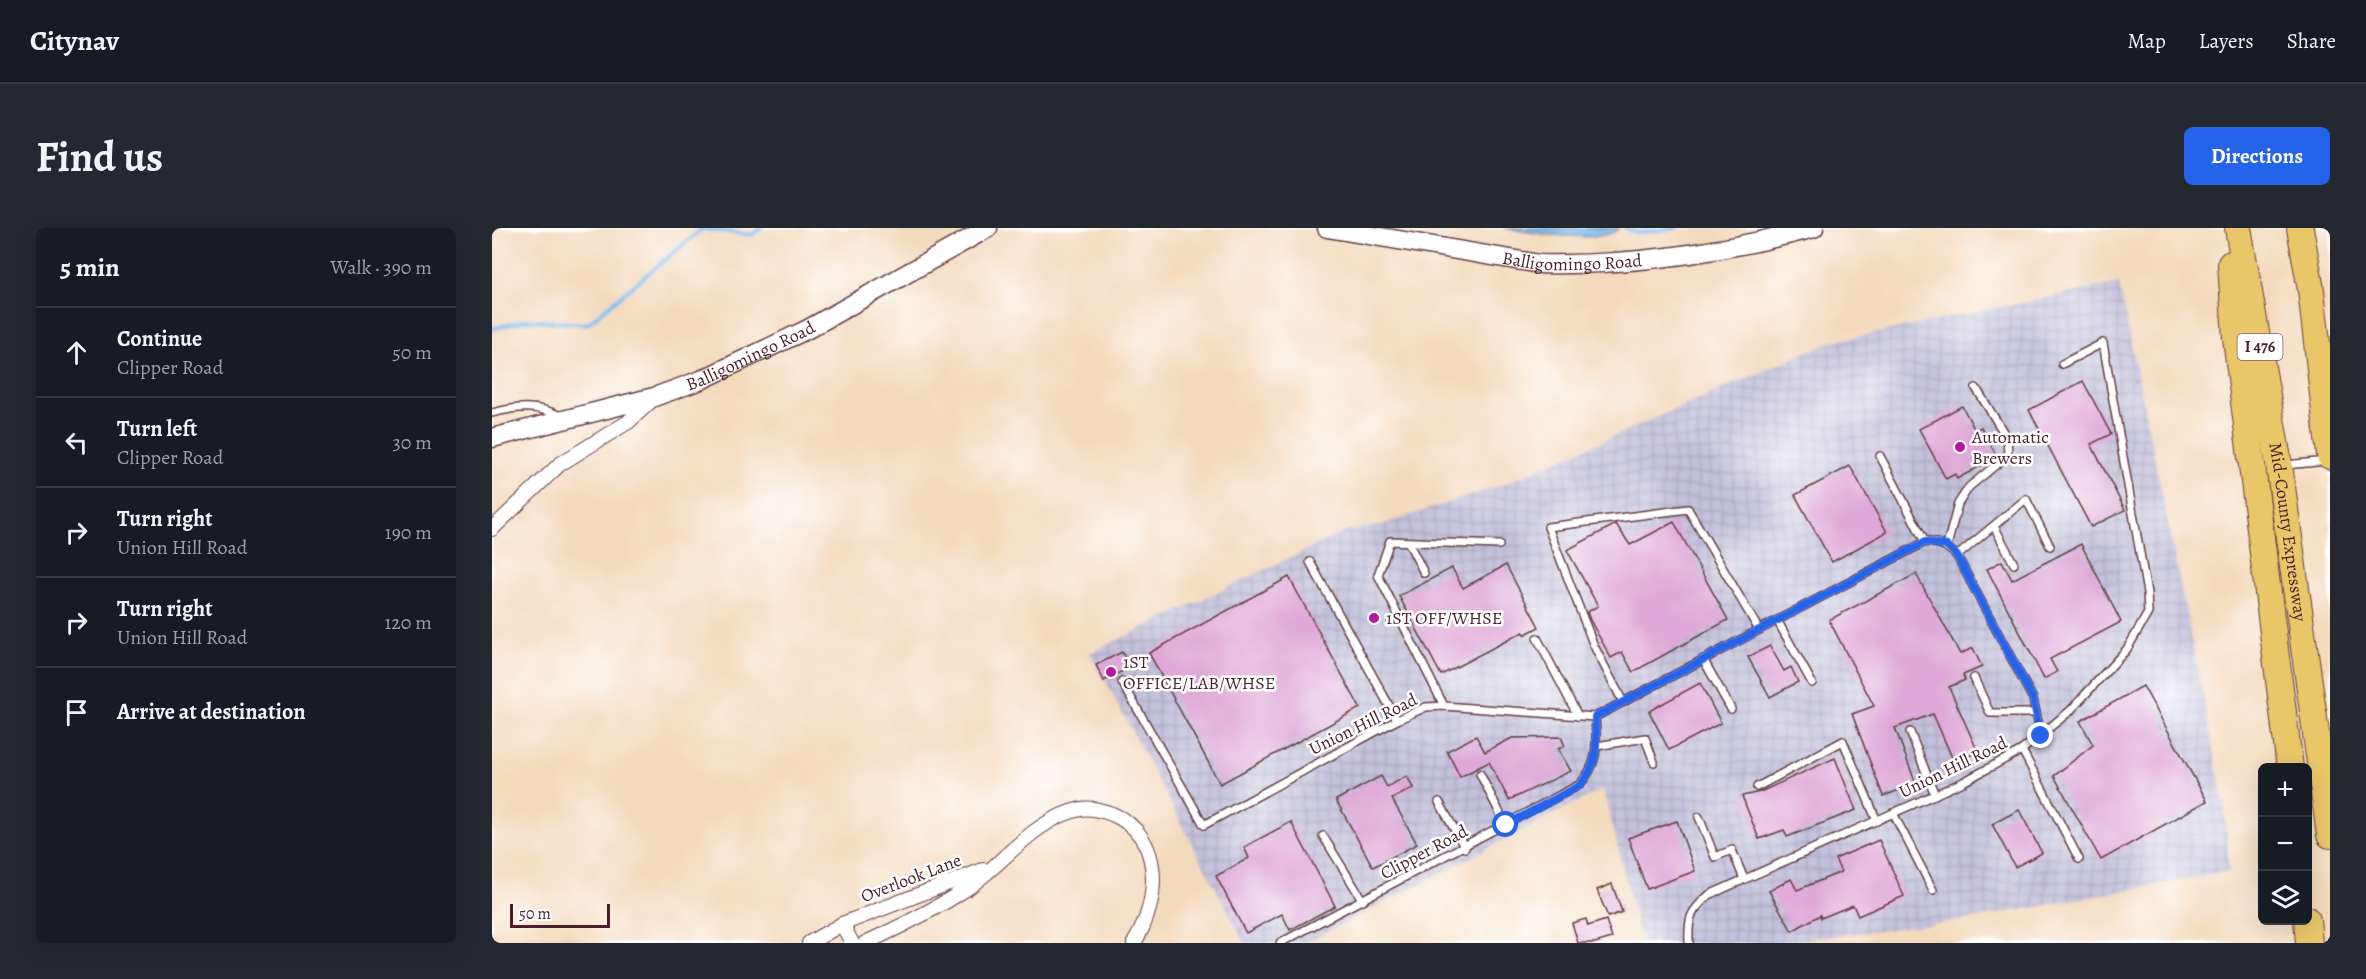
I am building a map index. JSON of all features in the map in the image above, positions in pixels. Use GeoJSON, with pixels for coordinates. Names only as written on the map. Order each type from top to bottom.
{"type":"FeatureCollection","features":[{"type":"Feature","properties":{"kind":"highway"},"geometry":{"type":"LineString","coordinates":[[2228,228],[2236,338],[2289,763]]}},
{"type":"Feature","properties":{"kind":"highway","name":"Mid-County Expressway"},"geometry":{"type":"LineString","coordinates":[[2238,228],[2279,465],[2330,835]]}},
{"type":"Feature","properties":{"kind":"highway"},"geometry":{"type":"LineString","coordinates":[[2300,228],[2330,382]]}},
{"type":"Feature","properties":{"kind":"highway"},"geometry":{"type":"LineString","coordinates":[[2311,290],[2330,459]]}},
{"type":"Feature","properties":{"kind":"highway"},"geometry":{"type":"LineString","coordinates":[[2307,925],[2309,943]]}},
{"type":"Feature","properties":{"kind":"street","name":"Balligomingo Road"},"geometry":{"type":"LineString","coordinates":[[492,438],[654,397],[701,380],[808,329],[988,228]]}},
{"type":"Feature","properties":{"kind":"street","name":"Balligomingo Road"},"geometry":{"type":"LineString","coordinates":[[1327,228],[1540,264],[1574,265],[1660,260],[1764,241],[1814,228]]}},
{"type":"Feature","properties":{"kind":"street"},"geometry":{"type":"LineString","coordinates":[[492,529],[560,464],[628,422],[654,397]]}},
{"type":"Feature","properties":{"kind":"street","name":"Overlook Lane"},"geometry":{"type":"LineString","coordinates":[[866,943],[912,922],[968,888],[1048,823],[1082,808],[1101,810],[1120,818],[1134,828],[1147,844],[1154,886],[1150,908],[1134,943]]}},
{"type":"Feature","properties":{"kind":"street","name":"Overlook Lane"},"geometry":{"type":"LineString","coordinates":[[809,943],[842,924],[993,866]]}},
{"type":"Feature","properties":{"kind":"street"},"geometry":{"type":"LineString","coordinates":[[842,924],[852,943]]}},
{"type":"Feature","properties":{"kind":"lane","name":"Union Hill Road"},"geometry":{"type":"LineString","coordinates":[[1689,943],[1688,920],[1693,910],[1709,895],[1935,795],[2022,750],[2070,711],[2127,648],[2143,625],[2148,613],[2147,593],[2103,343],[2062,364]]}},
{"type":"Feature","properties":{"kind":"lane"},"geometry":{"type":"LineString","coordinates":[[1947,546],[1959,504],[1969,487],[2008,455],[2007,438],[1976,388]]}},
{"type":"Feature","properties":{"kind":"lane"},"geometry":{"type":"LineString","coordinates":[[492,413],[518,406],[529,406],[566,418]]}},
{"type":"Feature","properties":{"kind":"lane"},"geometry":{"type":"LineString","coordinates":[[1880,456],[1925,542]]}},
{"type":"Feature","properties":{"kind":"lane"},"geometry":{"type":"LineString","coordinates":[[2279,465],[2330,459]]}},
{"type":"Feature","properties":{"kind":"lane"},"geometry":{"type":"LineString","coordinates":[[1957,556],[2026,499],[2050,546]]}},
{"type":"Feature","properties":{"kind":"lane"},"geometry":{"type":"LineString","coordinates":[[1623,702],[1594,646],[1548,527],[1688,509],[1759,630]]}},
{"type":"Feature","properties":{"kind":"lane"},"geometry":{"type":"LineString","coordinates":[[1994,526],[2014,564]]}},
{"type":"Feature","properties":{"kind":"lane"},"geometry":{"type":"LineString","coordinates":[[1444,706],[1378,575],[1390,542],[1499,545]]}},
{"type":"Feature","properties":{"kind":"lane"},"geometry":{"type":"LineString","coordinates":[[1408,542],[1424,573]]}},
{"type":"Feature","properties":{"kind":"lane"},"geometry":{"type":"LineString","coordinates":[[1595,717],[1925,542],[1947,546],[1957,556],[2033,699],[2041,736]]}},
{"type":"Feature","properties":{"kind":"lane"},"geometry":{"type":"LineString","coordinates":[[1310,562],[1397,720]]}},
{"type":"Feature","properties":{"kind":"lane"},"geometry":{"type":"LineString","coordinates":[[1776,620],[1812,683]]}},
{"type":"Feature","properties":{"kind":"lane"},"geometry":{"type":"LineString","coordinates":[[1537,638],[1578,716]]}},
{"type":"Feature","properties":{"kind":"lane"},"geometry":{"type":"LineString","coordinates":[[1703,659],[1731,709]]}},
{"type":"Feature","properties":{"kind":"lane"},"geometry":{"type":"LineString","coordinates":[[1974,678],[1990,713],[2036,713]]}},
{"type":"Feature","properties":{"kind":"lane","name":"Union Hill Road"},"geometry":{"type":"LineString","coordinates":[[1122,682],[1204,825],[1397,720],[1426,707],[1444,706],[1595,717]]}},
{"type":"Feature","properties":{"kind":"lane","name":"Clipper Road"},"geometry":{"type":"LineString","coordinates":[[1280,943],[1363,902],[1579,786],[1595,763],[1598,746],[1595,717]]}},
{"type":"Feature","properties":{"kind":"lane"},"geometry":{"type":"LineString","coordinates":[[1910,732],[1935,795]]}},
{"type":"Feature","properties":{"kind":"lane"},"geometry":{"type":"LineString","coordinates":[[1598,746],[1645,738],[1654,762]]}},
{"type":"Feature","properties":{"kind":"lane"},"geometry":{"type":"LineString","coordinates":[[1757,787],[1843,741],[1877,821]]}},
{"type":"Feature","properties":{"kind":"lane"},"geometry":{"type":"LineString","coordinates":[[2022,750],[2079,859]]}},
{"type":"Feature","properties":{"kind":"lane"},"geometry":{"type":"LineString","coordinates":[[1480,774],[1506,825]]}},
{"type":"Feature","properties":{"kind":"lane"},"geometry":{"type":"LineString","coordinates":[[1439,802],[1465,848]]}},
{"type":"Feature","properties":{"kind":"lane"},"geometry":{"type":"LineString","coordinates":[[1893,813],[1933,890]]}},
{"type":"Feature","properties":{"kind":"lane"},"geometry":{"type":"LineString","coordinates":[[1700,817],[1715,856],[1732,850],[1744,879]]}},
{"type":"Feature","properties":{"kind":"lane"},"geometry":{"type":"LineString","coordinates":[[1323,836],[1363,902]]}},
{"type":"Feature","properties":{"kind":"shaded area"},"geometry":{"type":"Polygon","coordinates":[[[2119,283],[2224,800],[2229,871],[1967,920],[1776,943],[1642,943],[1603,789],[1305,943],[1245,943],[1090,653],[1346,531],[1381,525],[1504,484],[1827,343],[2119,283]]]}},
{"type":"Feature","properties":{"kind":"water"},"geometry":{"type":"Polygon","coordinates":[[[1504,228],[1619,228],[1611,233],[1582,237],[1504,228]]]}},
{"type":"Feature","properties":{"kind":"building"},"geometry":{"type":"Polygon","coordinates":[[[2083,381],[2111,434],[2091,444],[2125,510],[2091,527],[2029,410],[2083,381]]]}},
{"type":"Feature","properties":{"kind":"building"},"geometry":{"type":"Polygon","coordinates":[[[1962,406],[1975,430],[1981,427],[1997,457],[1957,479],[1955,474],[1946,479],[1919,429],[1962,406]]]}},
{"type":"Feature","properties":{"kind":"building"},"geometry":{"type":"Polygon","coordinates":[[[1850,466],[1887,532],[1832,562],[1795,495],[1850,466]]]}},
{"type":"Feature","properties":{"kind":"building"},"geometry":{"type":"Polygon","coordinates":[[[1674,522],[1728,620],[1633,672],[1622,652],[1611,658],[1590,620],[1587,612],[1598,606],[1567,550],[1616,524],[1630,545],[1674,522]]]}},
{"type":"Feature","properties":{"kind":"building"},"geometry":{"type":"Polygon","coordinates":[[[2081,544],[2121,622],[2050,659],[2057,672],[2044,679],[1987,569],[2002,561],[2012,580],[2081,544]]]}},
{"type":"Feature","properties":{"kind":"building"},"geometry":{"type":"Polygon","coordinates":[[[1506,565],[1539,627],[1524,635],[1523,632],[1441,675],[1399,596],[1452,568],[1463,588],[1506,565]]]}},
{"type":"Feature","properties":{"kind":"building"},"geometry":{"type":"Polygon","coordinates":[[[1916,574],[1960,654],[1973,648],[1982,667],[1963,675],[1965,680],[1949,687],[1978,752],[1954,762],[1933,714],[1895,728],[1916,784],[1883,796],[1852,714],[1874,706],[1829,620],[1916,574]]]}},
{"type":"Feature","properties":{"kind":"building"},"geometry":{"type":"Polygon","coordinates":[[[1289,577],[1360,708],[1220,784],[1149,653],[1289,577]]]}},
{"type":"Feature","properties":{"kind":"building"},"geometry":{"type":"Polygon","coordinates":[[[1770,646],[1784,671],[1791,667],[1798,682],[1770,697],[1748,657],[1770,646]]]}},
{"type":"Feature","properties":{"kind":"building","name":"1ST OFFICE/LAB/WHSE"},"geometry":{"type":"Polygon","coordinates":[[[1122,652],[1130,667],[1104,681],[1096,665],[1122,652]]]}},
{"type":"Feature","properties":{"kind":"building"},"geometry":{"type":"Polygon","coordinates":[[[1700,683],[1721,723],[1669,750],[1649,711],[1700,683]]]}},
{"type":"Feature","properties":{"kind":"building"},"geometry":{"type":"Polygon","coordinates":[[[2143,686],[2207,801],[2101,860],[2054,776],[2093,745],[2080,721],[2143,686]]]}},
{"type":"Feature","properties":{"kind":"building"},"geometry":{"type":"Polygon","coordinates":[[[1476,736],[1485,752],[1512,738],[1561,737],[1565,746],[1558,749],[1571,771],[1509,800],[1489,762],[1460,777],[1447,751],[1476,736]]]}},
{"type":"Feature","properties":{"kind":"building"},"geometry":{"type":"Polygon","coordinates":[[[1835,758],[1856,810],[1787,837],[1784,830],[1759,839],[1742,796],[1760,792],[1835,758]]]}},
{"type":"Feature","properties":{"kind":"building"},"geometry":{"type":"Polygon","coordinates":[[[1381,776],[1387,787],[1407,776],[1413,788],[1392,799],[1417,844],[1373,867],[1336,800],[1381,776]]]}},
{"type":"Feature","properties":{"kind":"building"},"geometry":{"type":"Polygon","coordinates":[[[2019,810],[2042,853],[2015,867],[1992,824],[2019,810]]]}},
{"type":"Feature","properties":{"kind":"building"},"geometry":{"type":"Polygon","coordinates":[[[1677,821],[1695,871],[1647,889],[1628,838],[1677,821]]]}},
{"type":"Feature","properties":{"kind":"building"},"geometry":{"type":"Polygon","coordinates":[[[1291,822],[1335,906],[1290,930],[1282,914],[1246,933],[1216,876],[1249,858],[1244,847],[1291,822]]]}},
{"type":"Feature","properties":{"kind":"building"},"geometry":{"type":"Polygon","coordinates":[[[1879,840],[1904,896],[1858,916],[1853,905],[1821,918],[1820,915],[1792,931],[1769,891],[1791,879],[1797,890],[1841,872],[1835,859],[1879,840]]]}},
{"type":"Feature","properties":{"kind":"building"},"geometry":{"type":"Polygon","coordinates":[[[1612,884],[1622,912],[1608,917],[1597,890],[1612,884]]]}},
{"type":"Feature","properties":{"kind":"building"},"geometry":{"type":"Polygon","coordinates":[[[1586,919],[1588,926],[1606,920],[1612,938],[1595,943],[1578,943],[1572,923],[1586,919]]]}},
{"type":"Feature","properties":{"kind":"waterway"},"geometry":{"type":"LineString","coordinates":[[492,329],[526,320],[587,324],[702,229],[752,235],[761,228]]}},
{"type":"Feature","properties":{"kind":"waterway"},"geometry":{"type":"LineString","coordinates":[[1625,228],[1637,233],[1676,228]]}},
{"type":"Feature","properties":{"kind":"place","name":"Automatic Brewers"},"geometry":{"type":"Point","coordinates":[1960,447]}},
{"type":"Feature","properties":{"kind":"place","name":"1ST OFF/WHSE"},"geometry":{"type":"Point","coordinates":[1374,618]}},
{"type":"Feature","properties":{"kind":"place","name":"1ST OFFICE/LAB/WHSE"},"geometry":{"type":"Point","coordinates":[1111,672]}},
{"type":"Feature","properties":{"kind":"route"},"geometry":{"type":"LineString","coordinates":[[1506,825],[1579,786],[1588,776],[1595,763],[1598,746],[1595,717],[1925,542],[1947,546],[1957,556],[2033,699],[2041,736]]}}]}
